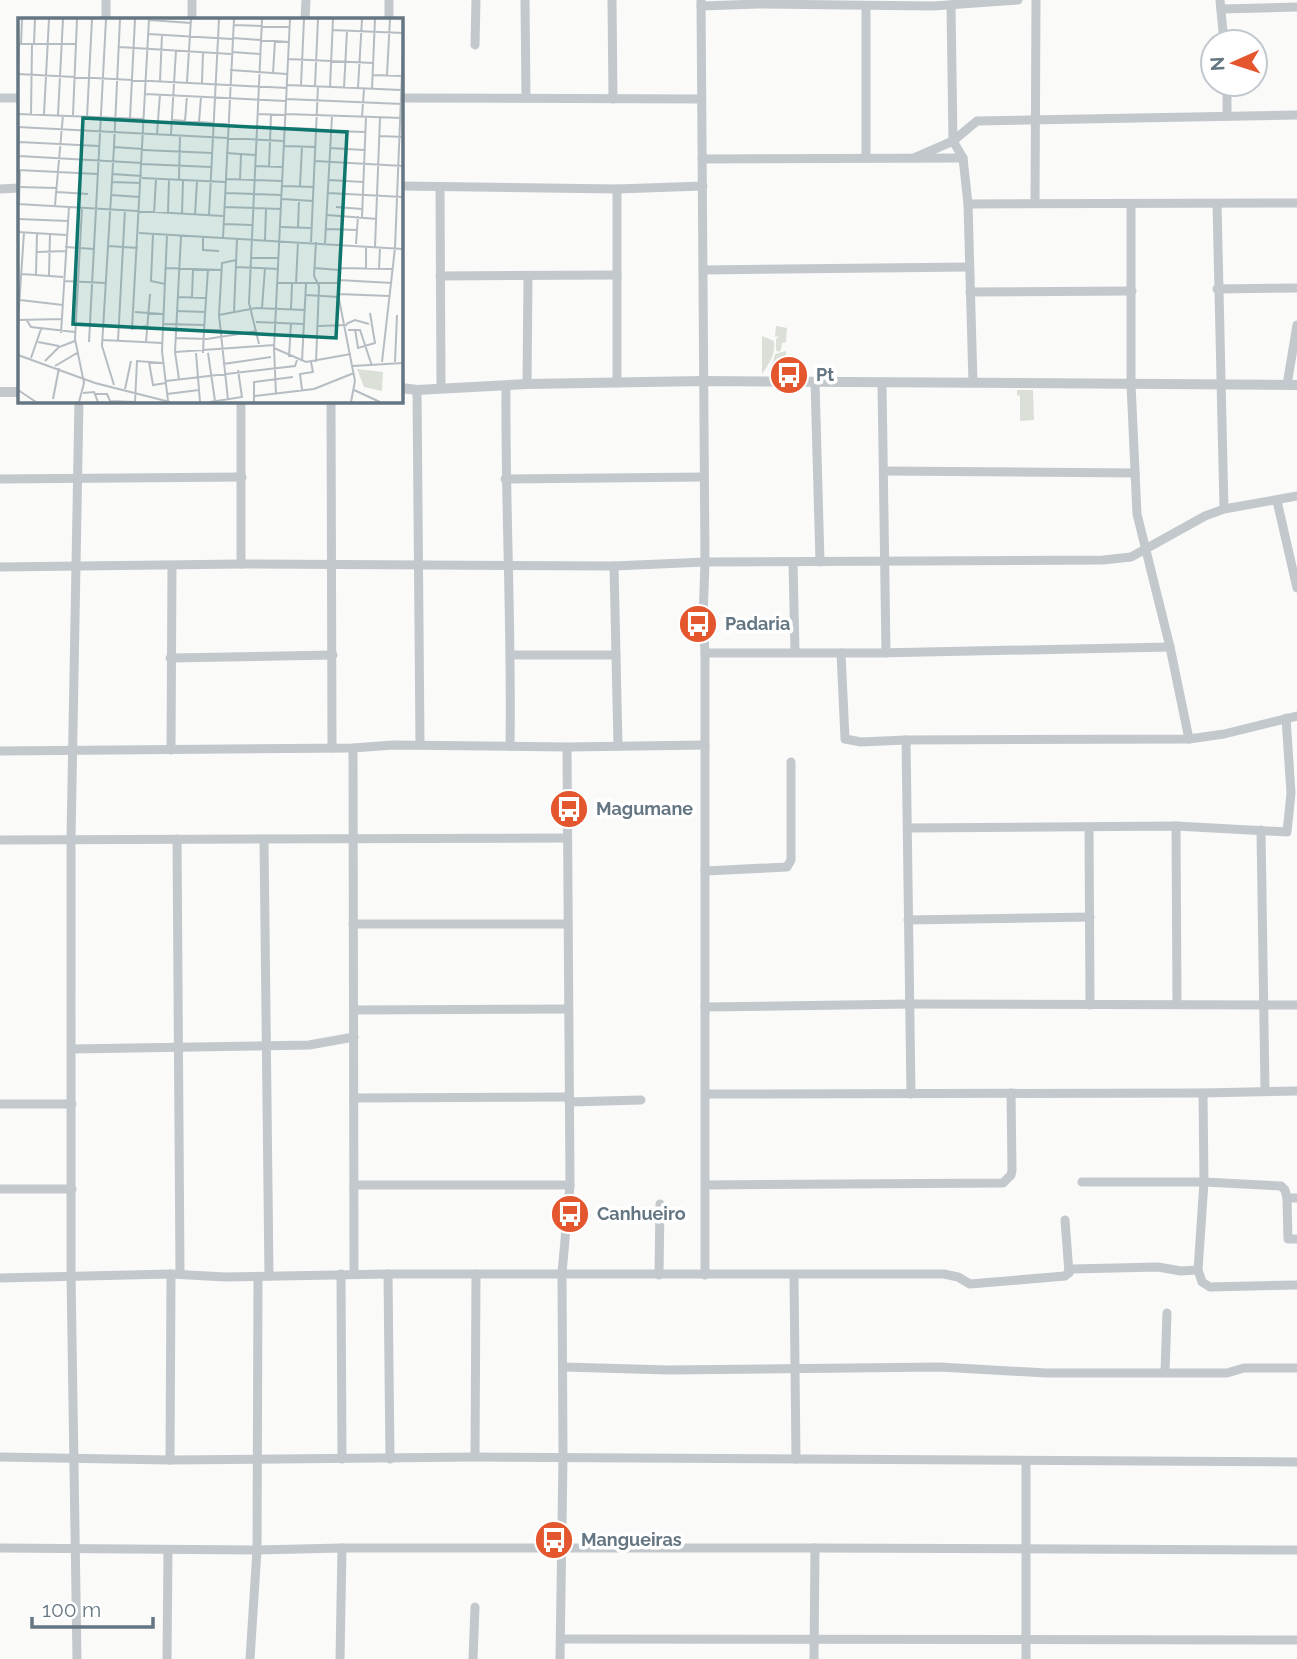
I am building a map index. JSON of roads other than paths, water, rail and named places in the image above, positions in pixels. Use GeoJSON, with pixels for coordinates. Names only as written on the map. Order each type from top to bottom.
{"type":"FeatureCollection","features":[{"type":"Feature","properties":{"kind":"street"},"geometry":{"type":"LineString","coordinates":[[106,0],[106,18]]}},
{"type":"Feature","properties":{"kind":"street"},"geometry":{"type":"LineString","coordinates":[[192,0],[192,18]]}},
{"type":"Feature","properties":{"kind":"street"},"geometry":{"type":"LineString","coordinates":[[306,0],[306,18]]}},
{"type":"Feature","properties":{"kind":"street"},"geometry":{"type":"LineString","coordinates":[[389,0],[389,18]]}},
{"type":"Feature","properties":{"kind":"street"},"geometry":{"type":"LineString","coordinates":[[475,45],[476,0]]}},
{"type":"Feature","properties":{"kind":"street"},"geometry":{"type":"LineString","coordinates":[[525,0],[526,97]]}},
{"type":"Feature","properties":{"kind":"street"},"geometry":{"type":"LineString","coordinates":[[612,0],[613,99]]}},
{"type":"Feature","properties":{"kind":"street"},"geometry":{"type":"LineString","coordinates":[[705,1275],[705,562],[701,3],[853,3],[866,6],[933,3],[951,5],[1018,0]]}},
{"type":"Feature","properties":{"kind":"street"},"geometry":{"type":"LineString","coordinates":[[1035,203],[1036,0]]}},
{"type":"Feature","properties":{"kind":"street"},"geometry":{"type":"LineString","coordinates":[[1223,28],[1221,4],[1297,8]]}},
{"type":"Feature","properties":{"kind":"street"},"geometry":{"type":"LineString","coordinates":[[951,5],[953,141],[963,158],[968,204],[973,383]]}},
{"type":"Feature","properties":{"kind":"street"},"geometry":{"type":"LineString","coordinates":[[866,6],[866,158]]}},
{"type":"Feature","properties":{"kind":"street"},"geometry":{"type":"LineString","coordinates":[[0,98],[18,98]]}},
{"type":"Feature","properties":{"kind":"street"},"geometry":{"type":"LineString","coordinates":[[402,98],[701,99]]}},
{"type":"Feature","properties":{"kind":"street"},"geometry":{"type":"LineString","coordinates":[[1227,98],[1227,116]]}},
{"type":"Feature","properties":{"kind":"street"},"geometry":{"type":"LineString","coordinates":[[914,158],[953,141],[977,121],[1297,115]]}},
{"type":"Feature","properties":{"kind":"street"},"geometry":{"type":"LineString","coordinates":[[702,159],[963,158]]}},
{"type":"Feature","properties":{"kind":"street"},"geometry":{"type":"LineString","coordinates":[[402,186],[703,186]]}},
{"type":"Feature","properties":{"kind":"street"},"geometry":{"type":"LineString","coordinates":[[440,187],[441,387]]}},
{"type":"Feature","properties":{"kind":"street"},"geometry":{"type":"LineString","coordinates":[[0,189],[18,188]]}},
{"type":"Feature","properties":{"kind":"street"},"geometry":{"type":"LineString","coordinates":[[617,188],[617,383]]}},
{"type":"Feature","properties":{"kind":"street"},"geometry":{"type":"LineString","coordinates":[[968,204],[1297,204]]}},
{"type":"Feature","properties":{"kind":"street"},"geometry":{"type":"LineString","coordinates":[[1131,204],[1131,384],[1138,523],[1170,647],[1189,739]]}},
{"type":"Feature","properties":{"kind":"street"},"geometry":{"type":"LineString","coordinates":[[1217,204],[1224,509]]}},
{"type":"Feature","properties":{"kind":"street"},"geometry":{"type":"LineString","coordinates":[[703,270],[969,267]]}},
{"type":"Feature","properties":{"kind":"street"},"geometry":{"type":"LineString","coordinates":[[440,276],[617,275]]}},
{"type":"Feature","properties":{"kind":"street"},"geometry":{"type":"LineString","coordinates":[[527,384],[528,276]]}},
{"type":"Feature","properties":{"kind":"street"},"geometry":{"type":"LineString","coordinates":[[1217,289],[1297,288]]}},
{"type":"Feature","properties":{"kind":"street"},"geometry":{"type":"LineString","coordinates":[[970,292],[1132,291]]}},
{"type":"Feature","properties":{"kind":"street"},"geometry":{"type":"LineString","coordinates":[[402,388],[416,390],[527,384],[704,381],[1292,385],[1297,326]]}},
{"type":"Feature","properties":{"kind":"street"},"geometry":{"type":"LineString","coordinates":[[815,383],[820,562]]}},
{"type":"Feature","properties":{"kind":"street"},"geometry":{"type":"LineString","coordinates":[[881,383],[886,653]]}},
{"type":"Feature","properties":{"kind":"street"},"geometry":{"type":"LineString","coordinates":[[506,386],[510,746]]}},
{"type":"Feature","properties":{"kind":"street"},"geometry":{"type":"LineString","coordinates":[[416,390],[420,745]]}},
{"type":"Feature","properties":{"kind":"street"},"geometry":{"type":"LineString","coordinates":[[0,392],[18,392]]}},
{"type":"Feature","properties":{"kind":"street"},"geometry":{"type":"LineString","coordinates":[[77,1659],[71,1275],[71,839],[79,402]]}},
{"type":"Feature","properties":{"kind":"street"},"geometry":{"type":"LineString","coordinates":[[241,402],[241,564]]}},
{"type":"Feature","properties":{"kind":"street"},"geometry":{"type":"LineString","coordinates":[[331,402],[332,748]]}},
{"type":"Feature","properties":{"kind":"street"},"geometry":{"type":"LineString","coordinates":[[884,471],[1135,472]]}},
{"type":"Feature","properties":{"kind":"street"},"geometry":{"type":"LineString","coordinates":[[0,479],[242,477]]}},
{"type":"Feature","properties":{"kind":"street"},"geometry":{"type":"LineString","coordinates":[[505,479],[703,477]]}},
{"type":"Feature","properties":{"kind":"street"},"geometry":{"type":"LineString","coordinates":[[0,567],[241,564],[614,566],[705,562],[1103,560],[1131,557],[1187,525],[1224,509],[1297,496]]}},
{"type":"Feature","properties":{"kind":"street"},"geometry":{"type":"LineString","coordinates":[[1277,500],[1297,588]]}},
{"type":"Feature","properties":{"kind":"street"},"geometry":{"type":"LineString","coordinates":[[793,563],[796,652]]}},
{"type":"Feature","properties":{"kind":"street"},"geometry":{"type":"LineString","coordinates":[[171,750],[172,566]]}},
{"type":"Feature","properties":{"kind":"street"},"geometry":{"type":"LineString","coordinates":[[614,566],[618,746]]}},
{"type":"Feature","properties":{"kind":"street"},"geometry":{"type":"LineString","coordinates":[[705,653],[886,653],[1170,647]]}},
{"type":"Feature","properties":{"kind":"street"},"geometry":{"type":"LineString","coordinates":[[841,653],[845,739],[861,742],[1189,739],[1224,734],[1297,716]]}},
{"type":"Feature","properties":{"kind":"street"},"geometry":{"type":"LineString","coordinates":[[170,658],[333,655]]}},
{"type":"Feature","properties":{"kind":"street"},"geometry":{"type":"LineString","coordinates":[[511,655],[616,655]]}},
{"type":"Feature","properties":{"kind":"street"},"geometry":{"type":"LineString","coordinates":[[908,828],[1176,826],[1292,832],[1286,718]]}},
{"type":"Feature","properties":{"kind":"street"},"geometry":{"type":"LineString","coordinates":[[906,740],[911,1094]]}},
{"type":"Feature","properties":{"kind":"street"},"geometry":{"type":"LineString","coordinates":[[0,751],[420,745],[705,745]]}},
{"type":"Feature","properties":{"kind":"street"},"geometry":{"type":"LineString","coordinates":[[560,1659],[564,1367],[562,1273],[570,1185],[567,747]]}},
{"type":"Feature","properties":{"kind":"street"},"geometry":{"type":"LineString","coordinates":[[353,748],[354,1274]]}},
{"type":"Feature","properties":{"kind":"street"},"geometry":{"type":"LineString","coordinates":[[705,871],[787,867],[791,860],[791,762]]}},
{"type":"Feature","properties":{"kind":"street"},"geometry":{"type":"LineString","coordinates":[[1176,826],[1177,1004]]}},
{"type":"Feature","properties":{"kind":"street"},"geometry":{"type":"LineString","coordinates":[[1089,828],[1090,1004]]}},
{"type":"Feature","properties":{"kind":"street"},"geometry":{"type":"LineString","coordinates":[[1261,830],[1265,1090]]}},
{"type":"Feature","properties":{"kind":"street"},"geometry":{"type":"LineString","coordinates":[[0,840],[566,838]]}},
{"type":"Feature","properties":{"kind":"street"},"geometry":{"type":"LineString","coordinates":[[170,1460],[179,1046],[177,839]]}},
{"type":"Feature","properties":{"kind":"street"},"geometry":{"type":"LineString","coordinates":[[264,839],[269,1276]]}},
{"type":"Feature","properties":{"kind":"street"},"geometry":{"type":"LineString","coordinates":[[908,920],[1090,917]]}},
{"type":"Feature","properties":{"kind":"street"},"geometry":{"type":"LineString","coordinates":[[353,924],[568,924]]}},
{"type":"Feature","properties":{"kind":"street"},"geometry":{"type":"LineString","coordinates":[[705,1007],[911,1004],[1297,1005]]}},
{"type":"Feature","properties":{"kind":"street"},"geometry":{"type":"LineString","coordinates":[[354,1010],[568,1009]]}},
{"type":"Feature","properties":{"kind":"street"},"geometry":{"type":"LineString","coordinates":[[72,1049],[309,1045],[354,1037]]}},
{"type":"Feature","properties":{"kind":"street"},"geometry":{"type":"LineString","coordinates":[[706,1094],[1297,1091]]}},
{"type":"Feature","properties":{"kind":"street"},"geometry":{"type":"LineString","coordinates":[[706,1185],[1003,1183],[1012,1170],[1011,1093]]}},
{"type":"Feature","properties":{"kind":"street"},"geometry":{"type":"LineString","coordinates":[[1203,1093],[1204,1182],[1198,1270],[1202,1282],[1210,1287],[1297,1285]]}},
{"type":"Feature","properties":{"kind":"street"},"geometry":{"type":"LineString","coordinates":[[354,1098],[641,1100]]}},
{"type":"Feature","properties":{"kind":"street"},"geometry":{"type":"LineString","coordinates":[[0,1104],[72,1104]]}},
{"type":"Feature","properties":{"kind":"street"},"geometry":{"type":"LineString","coordinates":[[1082,1182],[1204,1182],[1281,1186],[1292,1198],[1288,1239],[1297,1239]]}},
{"type":"Feature","properties":{"kind":"street"},"geometry":{"type":"LineString","coordinates":[[354,1185],[570,1185]]}},
{"type":"Feature","properties":{"kind":"street"},"geometry":{"type":"LineString","coordinates":[[0,1189],[72,1189]]}},
{"type":"Feature","properties":{"kind":"street"},"geometry":{"type":"LineString","coordinates":[[659,1275],[660,1205]]}},
{"type":"Feature","properties":{"kind":"street"},"geometry":{"type":"LineString","coordinates":[[1065,1220],[1069,1273]]}},
{"type":"Feature","properties":{"kind":"street"},"geometry":{"type":"LineString","coordinates":[[0,1278],[176,1274],[258,1277],[562,1273],[944,1274],[970,1284],[1065,1276],[1072,1269],[1158,1267],[1181,1271],[1198,1270]]}},
{"type":"Feature","properties":{"kind":"street"},"geometry":{"type":"LineString","coordinates":[[341,1274],[342,1459]]}},
{"type":"Feature","properties":{"kind":"street"},"geometry":{"type":"LineString","coordinates":[[388,1274],[390,1459]]}},
{"type":"Feature","properties":{"kind":"street"},"geometry":{"type":"LineString","coordinates":[[475,1457],[476,1274]]}},
{"type":"Feature","properties":{"kind":"street"},"geometry":{"type":"LineString","coordinates":[[794,1275],[796,1459]]}},
{"type":"Feature","properties":{"kind":"street"},"geometry":{"type":"LineString","coordinates":[[250,1659],[257,1550],[258,1277]]}},
{"type":"Feature","properties":{"kind":"street"},"geometry":{"type":"LineString","coordinates":[[1165,1372],[1167,1313]]}},
{"type":"Feature","properties":{"kind":"street"},"geometry":{"type":"LineString","coordinates":[[564,1367],[668,1370],[940,1367],[1046,1373],[1227,1373],[1244,1368],[1297,1368]]}},
{"type":"Feature","properties":{"kind":"street"},"geometry":{"type":"LineString","coordinates":[[0,1457],[170,1460],[563,1457],[1297,1462]]}},
{"type":"Feature","properties":{"kind":"street"},"geometry":{"type":"LineString","coordinates":[[1026,1462],[1026,1659]]}},
{"type":"Feature","properties":{"kind":"street"},"geometry":{"type":"LineString","coordinates":[[0,1548],[1297,1550]]}},
{"type":"Feature","properties":{"kind":"street"},"geometry":{"type":"LineString","coordinates":[[340,1659],[342,1548]]}},
{"type":"Feature","properties":{"kind":"street"},"geometry":{"type":"LineString","coordinates":[[814,1659],[815,1548]]}},
{"type":"Feature","properties":{"kind":"street"},"geometry":{"type":"LineString","coordinates":[[167,1550],[167,1659]]}},
{"type":"Feature","properties":{"kind":"street"},"geometry":{"type":"LineString","coordinates":[[473,1659],[475,1607]]}},
{"type":"Feature","properties":{"kind":"street"},"geometry":{"type":"LineString","coordinates":[[561,1639],[1297,1640]]}},
{"type":"Feature","properties":{"kind":"place","name":"Pt"},"geometry":{"type":"Point","coordinates":[789,375]}},
{"type":"Feature","properties":{"kind":"place","name":"Padaria"},"geometry":{"type":"Point","coordinates":[698,624]}},
{"type":"Feature","properties":{"kind":"place","name":"Magumane"},"geometry":{"type":"Point","coordinates":[569,809]}},
{"type":"Feature","properties":{"kind":"place","name":"Canhueiro"},"geometry":{"type":"Point","coordinates":[570,1214]}},
{"type":"Feature","properties":{"kind":"place","name":"Mangueiras"},"geometry":{"type":"Point","coordinates":[554,1540]}}]}
